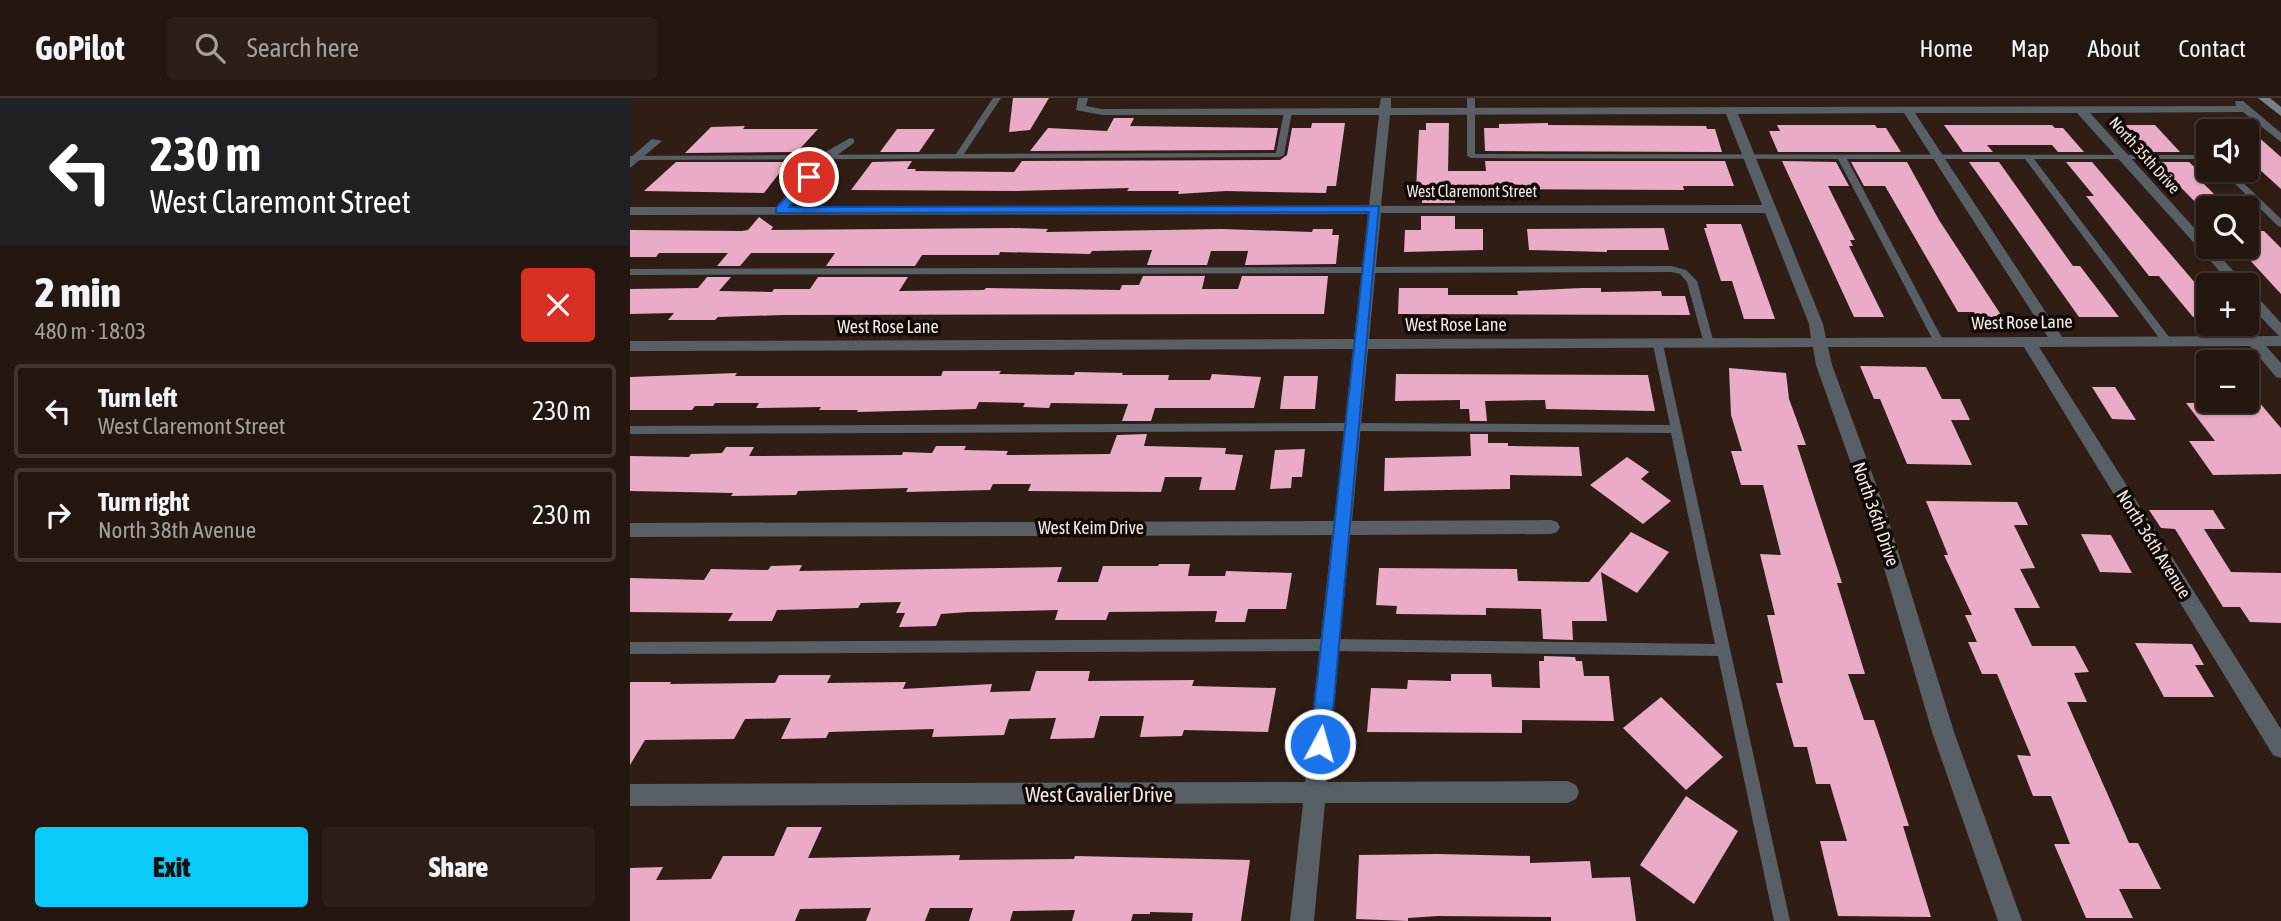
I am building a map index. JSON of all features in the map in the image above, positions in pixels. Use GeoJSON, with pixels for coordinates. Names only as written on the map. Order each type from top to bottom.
{"type":"FeatureCollection","features":[{"type":"Feature","properties":{"kind":"main road"},"geometry":{"type":"LineString","coordinates":[[2263,98],[2281,113]]}},
{"type":"Feature","properties":{"kind":"street"},"geometry":{"type":"LineString","coordinates":[[2234,98],[2281,139]]}},
{"type":"Feature","properties":{"kind":"street"},"geometry":{"type":"LineString","coordinates":[[1081,103],[1102,112],[1289,112],[1385,105],[1470,111],[2247,109]]}},
{"type":"Feature","properties":{"kind":"street"},"geometry":{"type":"LineString","coordinates":[[1302,921],[1385,105]]}},
{"type":"Feature","properties":{"kind":"street"},"geometry":{"type":"LineString","coordinates":[[1907,110],[2057,340]]}},
{"type":"Feature","properties":{"kind":"street","name":"North 35th Drive"},"geometry":{"type":"LineString","coordinates":[[2081,110],[2228,273]]}},
{"type":"Feature","properties":{"kind":"street","name":"North 36th Drive"},"geometry":{"type":"LineString","coordinates":[[1731,111],[1816,324],[1824,365],[1887,540],[1943,732],[2010,921]]}},
{"type":"Feature","properties":{"kind":"street"},"geometry":{"type":"LineString","coordinates":[[632,160],[656,141]]}},
{"type":"Feature","properties":{"kind":"street"},"geometry":{"type":"LineString","coordinates":[[780,211],[826,157],[850,141]]}},
{"type":"Feature","properties":{"kind":"street","name":"West Claremont Street"},"geometry":{"type":"LineString","coordinates":[[630,211],[1769,209]]}},
{"type":"Feature","properties":{"kind":"street"},"geometry":{"type":"LineString","coordinates":[[2259,307],[2281,332]]}},
{"type":"Feature","properties":{"kind":"street","name":"West Rose Lane"},"geometry":{"type":"LineString","coordinates":[[630,346],[1361,343],[1658,345],[2057,340],[2281,341]]}},
{"type":"Feature","properties":{"kind":"street","name":"North 36th Avenue"},"geometry":{"type":"LineString","coordinates":[[2028,341],[2281,748]]}},
{"type":"Feature","properties":{"kind":"street"},"geometry":{"type":"LineString","coordinates":[[2254,341],[2281,373]]}},
{"type":"Feature","properties":{"kind":"street","name":"West Keim Drive"},"geometry":{"type":"LineString","coordinates":[[630,530],[1551,527]]}},
{"type":"Feature","properties":{"kind":"street","name":"West Cavalier Drive"},"geometry":{"type":"LineString","coordinates":[[630,795],[1567,792]]}},
{"type":"Feature","properties":{"kind":"lane"},"geometry":{"type":"LineString","coordinates":[[957,158],[996,98]]}},
{"type":"Feature","properties":{"kind":"lane"},"geometry":{"type":"LineString","coordinates":[[1471,98],[1471,156],[2196,157]]}},
{"type":"Feature","properties":{"kind":"lane"},"geometry":{"type":"LineString","coordinates":[[632,160],[1280,155],[1289,112]]}},
{"type":"Feature","properties":{"kind":"lane"},"geometry":{"type":"LineString","coordinates":[[1841,156],[1939,342]]}},
{"type":"Feature","properties":{"kind":"lane"},"geometry":{"type":"LineString","coordinates":[[2027,156],[2167,341]]}},
{"type":"Feature","properties":{"kind":"lane"},"geometry":{"type":"LineString","coordinates":[[2237,182],[2281,224]]}},
{"type":"Feature","properties":{"kind":"lane"},"geometry":{"type":"LineString","coordinates":[[630,272],[1671,269],[1683,272],[1692,281],[1709,344]]}},
{"type":"Feature","properties":{"kind":"lane"},"geometry":{"type":"LineString","coordinates":[[1658,345],[1782,921]]}},
{"type":"Feature","properties":{"kind":"lane"},"geometry":{"type":"LineString","coordinates":[[630,430],[1351,427],[1677,429]]}},
{"type":"Feature","properties":{"kind":"lane"},"geometry":{"type":"LineString","coordinates":[[630,648],[1330,645],[1725,650]]}},
{"type":"Feature","properties":{"kind":"building"},"geometry":{"type":"Polygon","coordinates":[[[1013,98],[1049,98],[1030,130],[1009,132],[1013,98]]]}},
{"type":"Feature","properties":{"kind":"building"},"geometry":{"type":"Polygon","coordinates":[[[1114,118],[1134,118],[1130,126],[1278,128],[1274,150],[1030,151],[1048,128],[1107,131],[1114,118]]]}},
{"type":"Feature","properties":{"kind":"building"},"geometry":{"type":"Polygon","coordinates":[[[1312,123],[1345,123],[1336,186],[1327,186],[1326,193],[1226,191],[1178,194],[1179,191],[1127,191],[1129,188],[1016,191],[851,190],[872,162],[912,161],[907,169],[916,169],[915,171],[1014,172],[1022,161],[1280,160],[1287,155],[1292,128],[1311,128],[1312,123]]]}},
{"type":"Feature","properties":{"kind":"building"},"geometry":{"type":"Polygon","coordinates":[[[1426,123],[1449,123],[1448,171],[1486,171],[1485,161],[1725,161],[1734,186],[1683,186],[1684,190],[1455,189],[1455,203],[1422,203],[1422,190],[1416,190],[1419,130],[1426,130],[1426,123]]]}},
{"type":"Feature","properties":{"kind":"building"},"geometry":{"type":"Polygon","coordinates":[[[1499,124],[1706,126],[1707,129],[1715,129],[1722,152],[1485,151],[1484,128],[1499,128],[1499,124]]]}},
{"type":"Feature","properties":{"kind":"building"},"geometry":{"type":"Polygon","coordinates":[[[1777,125],[1875,125],[1877,128],[1886,128],[1901,152],[1778,152],[1769,131],[1780,131],[1777,125]]]}},
{"type":"Feature","properties":{"kind":"building"},"geometry":{"type":"Polygon","coordinates":[[[1944,125],[2052,125],[2055,128],[2063,128],[2084,152],[2058,152],[2052,145],[1987,145],[1993,152],[1963,152],[1944,125]]]}},
{"type":"Feature","properties":{"kind":"building"},"geometry":{"type":"Polygon","coordinates":[[[2120,125],[2155,125],[2180,152],[2147,152],[2120,125]]]}},
{"type":"Feature","properties":{"kind":"building"},"geometry":{"type":"Polygon","coordinates":[[[745,126],[743,129],[818,129],[797,152],[685,153],[711,127],[745,126]]]}},
{"type":"Feature","properties":{"kind":"building"},"geometry":{"type":"Polygon","coordinates":[[[897,129],[935,129],[919,152],[880,152],[897,129]]]}},
{"type":"Feature","properties":{"kind":"building"},"geometry":{"type":"Polygon","coordinates":[[[2259,138],[2281,157],[2281,189],[2259,169],[2259,138]]]}},
{"type":"Feature","properties":{"kind":"building"},"geometry":{"type":"Polygon","coordinates":[[[1782,161],[1836,162],[1849,186],[1828,186],[1855,240],[1850,240],[1853,246],[1849,246],[1884,317],[1854,317],[1782,161]]]}},
{"type":"Feature","properties":{"kind":"building"},"geometry":{"type":"Polygon","coordinates":[[[676,162],[788,162],[764,193],[644,191],[676,162]]]}},
{"type":"Feature","properties":{"kind":"building"},"geometry":{"type":"Polygon","coordinates":[[[1851,162],[1907,162],[1939,220],[2003,318],[1977,318],[1974,312],[1958,312],[1885,186],[1864,186],[1851,162]]]}},
{"type":"Feature","properties":{"kind":"building"},"geometry":{"type":"Polygon","coordinates":[[[1969,162],[1999,162],[2073,266],[2080,266],[2119,317],[2079,317],[1969,162]]]}},
{"type":"Feature","properties":{"kind":"building"},"geometry":{"type":"Polygon","coordinates":[[[2066,162],[2092,162],[2196,284],[2196,317],[2193,317],[2159,276],[2149,276],[2086,196],[2094,196],[2066,162]]]}},
{"type":"Feature","properties":{"kind":"building"},"geometry":{"type":"Polygon","coordinates":[[[2156,162],[2189,162],[2196,169],[2196,182],[2202,182],[2216,196],[2196,196],[2196,203],[2156,162]]]}},
{"type":"Feature","properties":{"kind":"building"},"geometry":{"type":"Polygon","coordinates":[[[1421,216],[1455,216],[1455,229],[1483,229],[1483,250],[1404,252],[1405,230],[1421,230],[1421,216]]]}},
{"type":"Feature","properties":{"kind":"building"},"geometry":{"type":"Polygon","coordinates":[[[759,217],[773,227],[771,230],[1013,228],[1048,229],[1046,232],[1222,229],[1312,232],[1313,229],[1333,229],[1332,235],[1339,235],[1336,264],[1245,265],[1248,251],[1211,251],[1207,265],[1147,265],[1152,250],[1092,251],[1090,254],[1000,252],[999,255],[922,255],[915,266],[826,266],[835,253],[751,253],[740,266],[717,266],[728,253],[659,253],[656,257],[630,257],[630,230],[742,231],[748,230],[759,217]]]}},
{"type":"Feature","properties":{"kind":"building"},"geometry":{"type":"Polygon","coordinates":[[[1706,224],[1741,224],[1775,319],[1744,319],[1732,281],[1721,281],[1704,228],[1707,228],[1706,224]]]}},
{"type":"Feature","properties":{"kind":"building"},"geometry":{"type":"Polygon","coordinates":[[[1664,228],[1669,250],[1607,252],[1529,250],[1527,229],[1664,228]]]}},
{"type":"Feature","properties":{"kind":"building"},"geometry":{"type":"Polygon","coordinates":[[[2259,231],[2264,231],[2281,248],[2281,294],[2249,259],[2259,259],[2259,231]]]}},
{"type":"Feature","properties":{"kind":"building"},"geometry":{"type":"Polygon","coordinates":[[[1143,276],[1205,276],[1202,289],[1238,289],[1242,276],[1328,276],[1324,314],[783,315],[668,320],[674,313],[630,314],[630,289],[698,288],[707,277],[731,277],[719,291],[772,292],[774,289],[810,289],[818,277],[908,277],[899,291],[986,288],[1120,290],[1122,285],[1139,285],[1143,276]]]}},
{"type":"Feature","properties":{"kind":"building"},"geometry":{"type":"Polygon","coordinates":[[[1399,288],[1448,288],[1448,295],[1518,295],[1517,291],[1582,288],[1601,288],[1601,292],[1661,291],[1662,296],[1685,296],[1690,315],[1398,314],[1399,288]]]}},
{"type":"Feature","properties":{"kind":"building"},"geometry":{"type":"Polygon","coordinates":[[[1860,366],[1926,367],[1942,399],[1960,399],[1970,420],[1951,420],[1972,465],[1907,464],[1880,399],[1874,399],[1860,366]]]}},
{"type":"Feature","properties":{"kind":"building"},"geometry":{"type":"Polygon","coordinates":[[[1729,368],[1786,373],[1789,399],[1806,445],[1797,445],[1842,583],[1837,583],[1865,674],[1848,674],[1864,720],[1874,720],[1887,758],[1909,826],[1903,826],[1931,917],[1838,916],[1820,841],[1847,841],[1830,784],[1816,784],[1807,747],[1794,747],[1776,683],[1783,683],[1767,615],[1775,615],[1760,554],[1781,555],[1763,485],[1741,485],[1731,451],[1742,451],[1731,415],[1729,368]]]}},
{"type":"Feature","properties":{"kind":"building"},"geometry":{"type":"Polygon","coordinates":[[[943,371],[1074,375],[1075,372],[1123,373],[1122,375],[1169,375],[1168,380],[1210,380],[1212,374],[1261,377],[1254,408],[1155,408],[1151,421],[1122,421],[1128,404],[1051,403],[1049,408],[1023,407],[1025,403],[979,402],[976,409],[857,412],[858,410],[819,410],[821,407],[756,408],[759,403],[715,403],[713,406],[695,406],[692,410],[630,410],[630,377],[737,373],[735,376],[941,376],[943,371]]]}},
{"type":"Feature","properties":{"kind":"building"},"geometry":{"type":"Polygon","coordinates":[[[1396,374],[1648,375],[1655,411],[1546,409],[1545,400],[1485,401],[1487,421],[1470,421],[1469,409],[1460,409],[1460,400],[1395,401],[1396,374]]]}},
{"type":"Feature","properties":{"kind":"building"},"geometry":{"type":"Polygon","coordinates":[[[1284,376],[1318,376],[1315,409],[1280,409],[1284,376]]]}},
{"type":"Feature","properties":{"kind":"building"},"geometry":{"type":"Polygon","coordinates":[[[2092,387],[2115,387],[2136,420],[2112,419],[2092,387]]]}},
{"type":"Feature","properties":{"kind":"building"},"geometry":{"type":"Polygon","coordinates":[[[2259,402],[2281,428],[2281,474],[2213,475],[2189,441],[2215,441],[2186,403],[2196,403],[2196,413],[2259,413],[2259,402]]]}},
{"type":"Feature","properties":{"kind":"building"},"geometry":{"type":"Polygon","coordinates":[[[1147,434],[1144,446],[1226,448],[1225,454],[1243,455],[1235,490],[1199,490],[1202,477],[1165,477],[1161,492],[1028,491],[1031,484],[993,484],[990,490],[906,492],[908,488],[798,491],[796,495],[731,496],[733,493],[630,491],[630,456],[689,457],[691,454],[722,453],[726,447],[754,447],[749,456],[902,455],[903,452],[932,453],[936,446],[1008,451],[1006,455],[1110,454],[1117,435],[1147,434]]]}},
{"type":"Feature","properties":{"kind":"building"},"geometry":{"type":"Polygon","coordinates":[[[1470,434],[1488,434],[1488,443],[1508,443],[1508,446],[1579,447],[1582,476],[1510,475],[1510,489],[1384,491],[1385,458],[1471,456],[1470,434]]]}},
{"type":"Feature","properties":{"kind":"building"},"geometry":{"type":"Polygon","coordinates":[[[1305,449],[1302,477],[1292,477],[1291,488],[1270,489],[1275,450],[1305,449]]]}},
{"type":"Feature","properties":{"kind":"building"},"geometry":{"type":"Polygon","coordinates":[[[1627,457],[1649,472],[1641,479],[1671,501],[1643,524],[1590,485],[1627,457]]]}},
{"type":"Feature","properties":{"kind":"building"},"geometry":{"type":"Polygon","coordinates":[[[1926,501],[2017,502],[2028,525],[2014,525],[2035,568],[2020,569],[2040,608],[2014,608],[2032,646],[2075,646],[2089,672],[2074,673],[2087,702],[2067,702],[2129,843],[2138,843],[2161,889],[2119,889],[2133,918],[2086,918],[2054,844],[2070,844],[2051,796],[2033,796],[2017,755],[2031,756],[1997,674],[1982,674],[1968,642],[1977,642],[1965,615],[1972,615],[1944,555],[1948,555],[1926,501]]]}},
{"type":"Feature","properties":{"kind":"building"},"geometry":{"type":"Polygon","coordinates":[[[2149,510],[2213,510],[2225,529],[2204,529],[2231,572],[2281,573],[2281,623],[2250,622],[2240,607],[2223,607],[2175,529],[2161,528],[2149,510]]]}},
{"type":"Feature","properties":{"kind":"building"},"geometry":{"type":"Polygon","coordinates":[[[1631,532],[1669,552],[1637,593],[1601,572],[1607,621],[1572,621],[1573,640],[1543,639],[1541,609],[1486,608],[1486,615],[1396,614],[1397,606],[1376,605],[1379,568],[1517,569],[1518,581],[1589,582],[1631,532]]]}},
{"type":"Feature","properties":{"kind":"building"},"geometry":{"type":"Polygon","coordinates":[[[2081,534],[2111,535],[2132,573],[2100,572],[2081,534]]]}},
{"type":"Feature","properties":{"kind":"building"},"geometry":{"type":"Polygon","coordinates":[[[1190,564],[1188,576],[1225,576],[1226,571],[1292,573],[1286,609],[1248,609],[1245,622],[1215,622],[1217,611],[1109,612],[1106,620],[1055,620],[1058,610],[968,612],[941,614],[936,626],[899,627],[905,613],[896,613],[901,602],[861,603],[858,608],[777,610],[772,621],[728,621],[733,613],[630,612],[630,578],[704,580],[711,569],[768,570],[771,566],[802,565],[799,571],[1062,567],[1057,582],[1098,582],[1103,566],[1190,564]]]}},
{"type":"Feature","properties":{"kind":"building"},"geometry":{"type":"Polygon","coordinates":[[[2135,643],[2192,644],[2204,665],[2195,665],[2214,697],[2164,697],[2135,643]]]}},
{"type":"Feature","properties":{"kind":"building"},"geometry":{"type":"Polygon","coordinates":[[[1544,656],[1575,657],[1576,661],[1582,661],[1584,676],[1609,676],[1614,721],[1522,720],[1522,733],[1367,732],[1371,688],[1407,689],[1408,680],[1451,681],[1451,674],[1491,674],[1492,687],[1540,688],[1539,661],[1544,661],[1544,656]]]}},
{"type":"Feature","properties":{"kind":"building"},"geometry":{"type":"Polygon","coordinates":[[[1036,671],[1090,671],[1088,681],[1194,680],[1192,686],[1276,688],[1268,732],[1184,730],[1182,736],[1140,737],[1144,716],[1100,716],[1094,738],[1050,739],[1056,718],[1009,719],[1004,735],[932,737],[934,729],[829,732],[826,738],[781,739],[791,718],[745,719],[734,739],[645,740],[630,765],[630,682],[775,683],[779,675],[831,675],[827,683],[906,682],[903,689],[992,684],[990,692],[1030,691],[1036,671]]]}},
{"type":"Feature","properties":{"kind":"building"},"geometry":{"type":"Polygon","coordinates":[[[1661,697],[1723,757],[1686,790],[1623,728],[1661,697]]]}},
{"type":"Feature","properties":{"kind":"building"},"geometry":{"type":"Polygon","coordinates":[[[1686,796],[1738,831],[1694,904],[1640,865],[1686,796]]]}},
{"type":"Feature","properties":{"kind":"building"},"geometry":{"type":"Polygon","coordinates":[[[787,827],[822,827],[808,858],[960,855],[959,860],[1074,859],[1075,856],[1250,860],[1241,921],[1192,921],[1193,913],[1150,912],[1133,914],[1131,921],[1072,921],[1075,910],[1013,911],[1010,921],[969,921],[973,908],[930,908],[925,921],[866,921],[871,908],[800,909],[795,921],[630,921],[630,868],[663,867],[656,880],[711,879],[723,856],[774,856],[787,827]]]}},
{"type":"Feature","properties":{"kind":"building"},"geometry":{"type":"Polygon","coordinates":[[[1359,855],[1530,856],[1530,863],[1590,861],[1592,878],[1630,877],[1636,921],[1551,921],[1551,917],[1438,916],[1408,918],[1408,921],[1356,919],[1359,855]]]}},
{"type":"Feature","properties":{"kind":"route"},"geometry":{"type":"LineString","coordinates":[[809,177],[780,211],[1375,208],[1320,744]]}}]}
